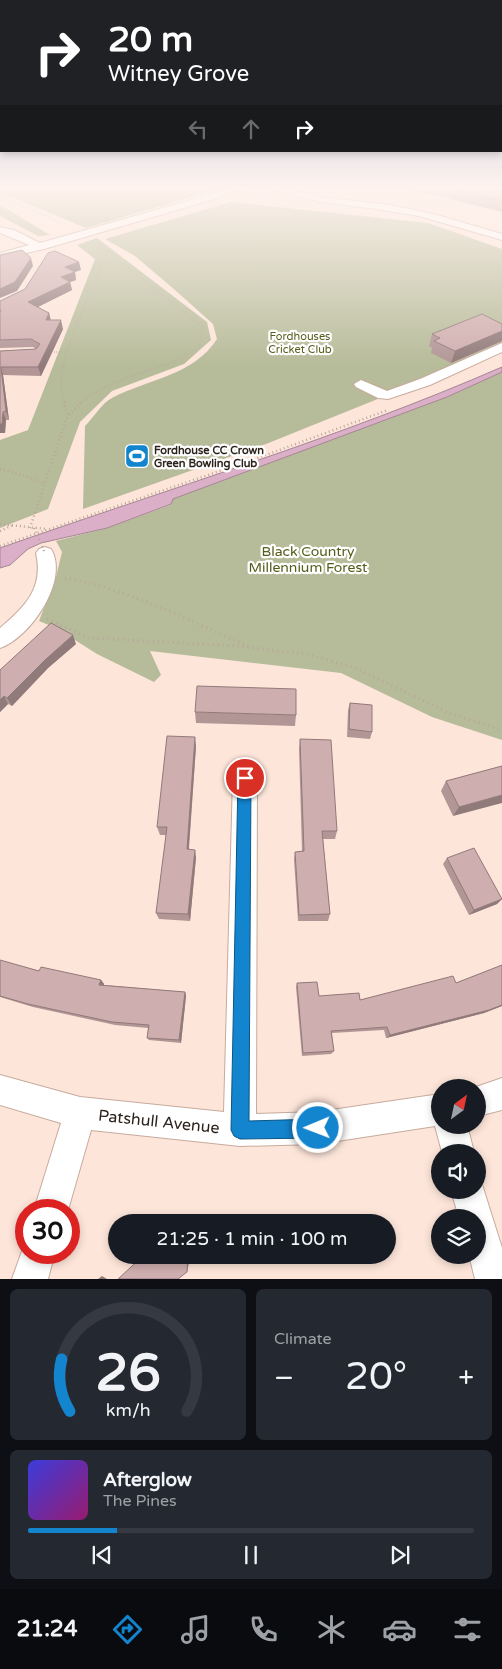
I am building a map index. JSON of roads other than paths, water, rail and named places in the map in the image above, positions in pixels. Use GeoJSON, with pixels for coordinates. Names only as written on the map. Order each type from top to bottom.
{"type":"FeatureCollection","features":[{"type":"Feature","properties":{"kind":"street"},"geometry":{"type":"LineString","coordinates":[[0,256],[33,248]]}},
{"type":"Feature","properties":{"kind":"street"},"geometry":{"type":"LineString","coordinates":[[361,384],[383,395],[388,395],[424,382],[502,347]]}},
{"type":"Feature","properties":{"kind":"street"},"geometry":{"type":"LineString","coordinates":[[0,640],[22,621],[42,593],[48,570],[45,553]]}},
{"type":"Feature","properties":{"kind":"street"},"geometry":{"type":"LineString","coordinates":[[240,1130],[245,778]]}},
{"type":"Feature","properties":{"kind":"street","name":"Patshull Avenue"},"geometry":{"type":"LineString","coordinates":[[0,1090],[80,1113],[240,1130],[318,1128],[431,1111]]}},
{"type":"Feature","properties":{"kind":"street"},"geometry":{"type":"LineString","coordinates":[[486,1099],[502,1094]]}},
{"type":"Feature","properties":{"kind":"street"},"geometry":{"type":"LineString","coordinates":[[54,1199],[80,1113]]}},
{"type":"Feature","properties":{"kind":"street"},"geometry":{"type":"LineString","coordinates":[[486,1255],[492,1279]]}},
{"type":"Feature","properties":{"kind":"street"},"geometry":{"type":"LineString","coordinates":[[30,1279],[34,1264]]}},
{"type":"Feature","properties":{"kind":"place","name":"Fordhouse CC Crown Green Bowling Club"},"geometry":{"type":"Point","coordinates":[137,456]}},
{"type":"Feature","properties":{"kind":"park label","name":"Fordhouses Cricket Club"},"geometry":{"type":"Point","coordinates":[300,342]}},
{"type":"Feature","properties":{"kind":"park label","name":"Black Country Millennium Forest"},"geometry":{"type":"Point","coordinates":[308,560]}}]}
